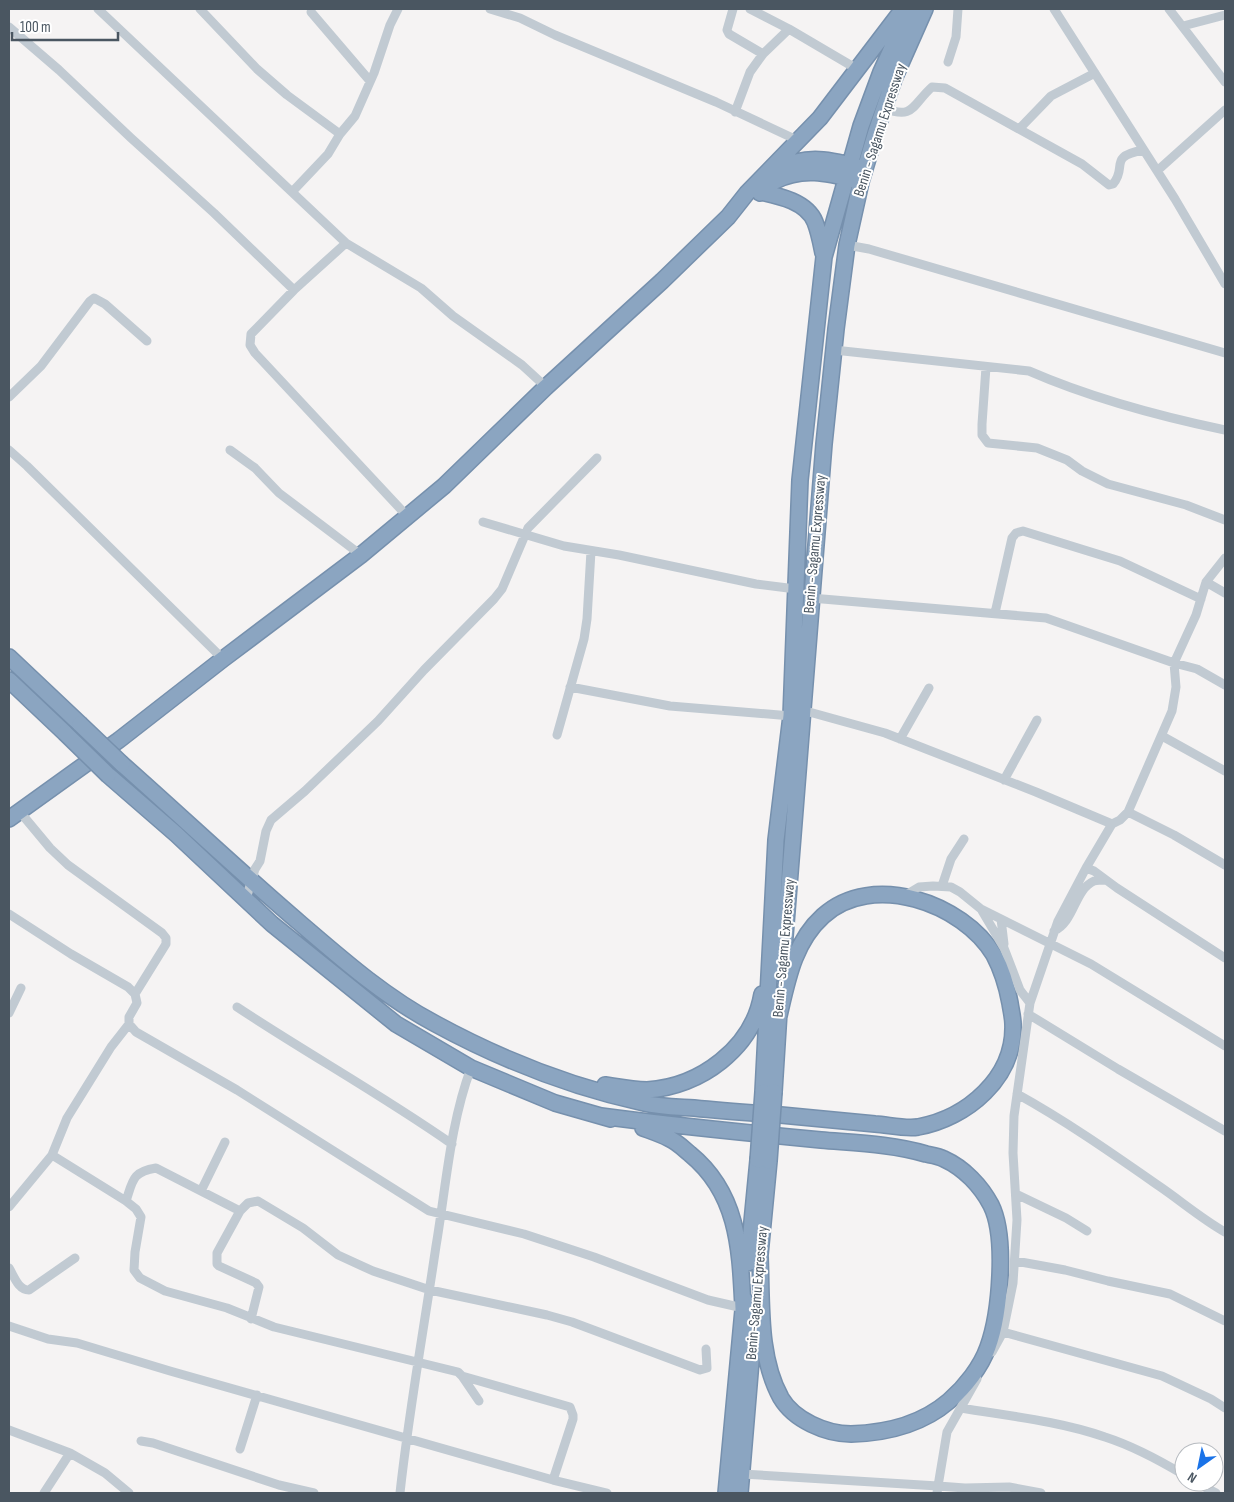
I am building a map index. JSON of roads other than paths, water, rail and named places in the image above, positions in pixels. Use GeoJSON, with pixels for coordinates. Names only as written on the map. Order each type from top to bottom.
{"type":"FeatureCollection","features":[{"type":"Feature","properties":{"kind":"highway"},"geometry":{"type":"LineString","coordinates":[[728,217],[747,193],[799,142],[820,118],[903,9]]}},
{"type":"Feature","properties":{"kind":"highway"},"geometry":{"type":"LineString","coordinates":[[726,1493],[743,1308],[763,1161],[768,1092],[771,936],[779,811],[797,713],[796,589],[803,443],[824,257],[847,171],[881,72],[909,9]]}},
{"type":"Feature","properties":{"kind":"highway","name":"Benin - Sagamu Expressway"},"geometry":{"type":"LineString","coordinates":[[768,1092],[778,1020],[797,713],[811,598],[825,434],[847,245],[862,176],[884,108],[894,79],[925,9]]}},
{"type":"Feature","properties":{"kind":"highway"},"geometry":{"type":"LineString","coordinates":[[768,173],[787,164],[815,158],[862,176]]}},
{"type":"Feature","properties":{"kind":"highway"},"geometry":{"type":"LineString","coordinates":[[14,815],[119,740],[408,517],[444,486],[546,387],[662,281],[728,217],[774,182],[795,173],[847,171]]}},
{"type":"Feature","properties":{"kind":"highway"},"geometry":{"type":"LineString","coordinates":[[761,192],[793,202],[808,211],[815,221],[824,257]]}},
{"type":"Feature","properties":{"kind":"highway"},"geometry":{"type":"LineString","coordinates":[[9,657],[122,764],[330,949],[383,992],[434,1023],[503,1057],[558,1079],[648,1105],[915,1128],[952,1117],[966,1109],[992,1087],[1009,1056],[1014,1026],[1004,978],[993,953],[979,937],[963,922],[944,910],[904,896],[875,895],[855,898],[837,906],[824,915],[804,938],[792,961],[778,1020]]}},
{"type":"Feature","properties":{"kind":"highway"},"geometry":{"type":"LineString","coordinates":[[9,680],[108,775],[176,834],[272,924],[396,1024],[471,1068],[555,1103],[642,1127],[670,1138],[705,1167],[722,1192],[730,1211],[740,1251],[743,1308]]}},
{"type":"Feature","properties":{"kind":"highway"},"geometry":{"type":"LineString","coordinates":[[558,1079],[645,1090],[673,1086],[704,1073],[728,1056],[739,1044],[749,1028],[761,1002],[771,936]]}},
{"type":"Feature","properties":{"kind":"highway"},"geometry":{"type":"LineString","coordinates":[[601,1116],[699,1129],[905,1148],[944,1158],[970,1177],[976,1184],[992,1206],[998,1222],[1000,1254],[997,1310],[988,1347],[980,1364],[969,1380],[951,1400],[933,1413],[911,1423],[890,1430],[845,1434],[832,1432],[814,1425],[790,1409],[782,1399],[765,1356],[760,1257]]}},
{"type":"Feature","properties":{"kind":"highway","name":"Benin-Sagamu Expressway"},"geometry":{"type":"LineString","coordinates":[[740,1493],[760,1257],[763,1161]]}},
{"type":"Feature","properties":{"kind":"street"},"geometry":{"type":"LineString","coordinates":[[98,9],[346,243],[421,288],[454,316],[522,364],[546,387]]}},
{"type":"Feature","properties":{"kind":"street"},"geometry":{"type":"LineString","coordinates":[[200,9],[257,68],[287,95],[340,134]]}},
{"type":"Feature","properties":{"kind":"street"},"geometry":{"type":"LineString","coordinates":[[292,192],[328,154],[340,134],[355,116],[363,101],[390,25],[398,9]]}},
{"type":"Feature","properties":{"kind":"street"},"geometry":{"type":"LineString","coordinates":[[490,9],[520,18],[555,35],[736,112],[799,142]]}},
{"type":"Feature","properties":{"kind":"street"},"geometry":{"type":"LineString","coordinates":[[733,9],[727,30],[729,34],[763,54]]}},
{"type":"Feature","properties":{"kind":"street"},"geometry":{"type":"LineString","coordinates":[[750,9],[789,29],[857,70]]}},
{"type":"Feature","properties":{"kind":"street"},"geometry":{"type":"LineString","coordinates":[[948,62],[956,37],[958,9]]}},
{"type":"Feature","properties":{"kind":"street"},"geometry":{"type":"LineString","coordinates":[[1054,9],[1157,171],[1225,284]]}},
{"type":"Feature","properties":{"kind":"street"},"geometry":{"type":"LineString","coordinates":[[1169,9],[1225,82]]}},
{"type":"Feature","properties":{"kind":"street"},"geometry":{"type":"LineString","coordinates":[[311,12],[370,81]]}},
{"type":"Feature","properties":{"kind":"street"},"geometry":{"type":"LineString","coordinates":[[1182,26],[1225,15]]}},
{"type":"Feature","properties":{"kind":"street"},"geometry":{"type":"LineString","coordinates":[[9,27],[59,70],[214,213],[294,290]]}},
{"type":"Feature","properties":{"kind":"street"},"geometry":{"type":"LineString","coordinates":[[736,112],[750,72],[763,54],[789,29]]}},
{"type":"Feature","properties":{"kind":"street"},"geometry":{"type":"LineString","coordinates":[[1019,129],[1051,96],[1095,73]]}},
{"type":"Feature","properties":{"kind":"street"},"geometry":{"type":"LineString","coordinates":[[884,108],[897,113],[905,113],[932,87],[945,88],[1082,164],[1109,185],[1116,181],[1120,162],[1124,156],[1130,152],[1143,150]]}},
{"type":"Feature","properties":{"kind":"street"},"geometry":{"type":"LineString","coordinates":[[1157,171],[1225,110]]}},
{"type":"Feature","properties":{"kind":"street"},"geometry":{"type":"LineString","coordinates":[[346,243],[294,290],[251,334],[250,345],[255,353],[408,517]]}},
{"type":"Feature","properties":{"kind":"street"},"geometry":{"type":"LineString","coordinates":[[847,245],[1225,354]]}},
{"type":"Feature","properties":{"kind":"street"},"geometry":{"type":"LineString","coordinates":[[9,397],[41,366],[94,298],[105,304],[147,341]]}},
{"type":"Feature","properties":{"kind":"street"},"geometry":{"type":"LineString","coordinates":[[834,350],[1029,371],[1056,383],[1102,398],[1181,421],[1225,430]]}},
{"type":"Feature","properties":{"kind":"street"},"geometry":{"type":"LineString","coordinates":[[986,367],[982,435],[988,442],[1037,448],[1067,460],[1082,471],[1108,484],[1186,504],[1225,520]]}},
{"type":"Feature","properties":{"kind":"street"},"geometry":{"type":"LineString","coordinates":[[9,450],[28,466],[223,659]]}},
{"type":"Feature","properties":{"kind":"street"},"geometry":{"type":"LineString","coordinates":[[230,450],[255,468],[279,493],[361,555]]}},
{"type":"Feature","properties":{"kind":"street"},"geometry":{"type":"LineString","coordinates":[[246,899],[255,869],[260,861],[266,831],[271,820],[305,791],[378,722],[424,670],[494,599],[502,589],[528,528],[597,458]]}},
{"type":"Feature","properties":{"kind":"street"},"geometry":{"type":"LineString","coordinates":[[483,522],[564,546],[618,554],[756,584],[796,589]]}},
{"type":"Feature","properties":{"kind":"street"},"geometry":{"type":"LineString","coordinates":[[995,613],[1012,538],[1016,533],[1023,532],[1120,561],[1201,599]]}},
{"type":"Feature","properties":{"kind":"street"},"geometry":{"type":"LineString","coordinates":[[556,736],[585,632],[591,551]]}},
{"type":"Feature","properties":{"kind":"street"},"geometry":{"type":"LineString","coordinates":[[938,1490],[947,1432],[1003,1332],[1013,1283],[1017,1220],[1013,1153],[1017,1094],[1030,1004],[1054,931],[1086,868],[1112,824],[1120,820],[1128,812],[1162,736],[1172,711],[1176,687],[1174,662],[1196,615],[1206,582],[1225,558]]}},
{"type":"Feature","properties":{"kind":"street"},"geometry":{"type":"LineString","coordinates":[[1206,582],[1225,593]]}},
{"type":"Feature","properties":{"kind":"street"},"geometry":{"type":"LineString","coordinates":[[811,598],[1046,618],[1197,669],[1225,685]]}},
{"type":"Feature","properties":{"kind":"street"},"geometry":{"type":"LineString","coordinates":[[570,687],[670,706],[797,713],[866,727],[1112,824]]}},
{"type":"Feature","properties":{"kind":"street"},"geometry":{"type":"LineString","coordinates":[[900,739],[929,688]]}},
{"type":"Feature","properties":{"kind":"street"},"geometry":{"type":"LineString","coordinates":[[1004,780],[1037,720]]}},
{"type":"Feature","properties":{"kind":"street"},"geometry":{"type":"LineString","coordinates":[[1162,736],[1225,771]]}},
{"type":"Feature","properties":{"kind":"street"},"geometry":{"type":"LineString","coordinates":[[1128,812],[1174,835],[1225,865]]}},
{"type":"Feature","properties":{"kind":"street"},"geometry":{"type":"LineString","coordinates":[[14,815],[68,865],[162,933],[166,938],[166,944],[135,994]]}},
{"type":"Feature","properties":{"kind":"street"},"geometry":{"type":"LineString","coordinates":[[942,886],[951,859],[964,839]]}},
{"type":"Feature","properties":{"kind":"street"},"geometry":{"type":"LineString","coordinates":[[1086,868],[1094,871],[1225,958]]}},
{"type":"Feature","properties":{"kind":"street"},"geometry":{"type":"LineString","coordinates":[[1054,931],[1062,927],[1066,922],[1083,891],[1094,881],[1106,880]]}},
{"type":"Feature","properties":{"kind":"street"},"geometry":{"type":"LineString","coordinates":[[904,896],[918,888],[951,887],[981,909],[1091,964],[1225,1046]]}},
{"type":"Feature","properties":{"kind":"street"},"geometry":{"type":"LineString","coordinates":[[981,909],[1004,948],[1020,990],[1030,1004]]}},
{"type":"Feature","properties":{"kind":"street"},"geometry":{"type":"LineString","coordinates":[[9,914],[128,988],[135,994],[137,1003],[129,1017],[129,1024],[111,1047],[67,1118],[52,1155],[9,1207]]}},
{"type":"Feature","properties":{"kind":"street"},"geometry":{"type":"LineString","coordinates":[[1001,920],[1004,948]]}},
{"type":"Feature","properties":{"kind":"street"},"geometry":{"type":"LineString","coordinates":[[9,1013],[22,988]]}},
{"type":"Feature","properties":{"kind":"street"},"geometry":{"type":"LineString","coordinates":[[237,1007],[452,1144]]}},
{"type":"Feature","properties":{"kind":"street"},"geometry":{"type":"LineString","coordinates":[[1028,1014],[1118,1070],[1225,1131]]}},
{"type":"Feature","properties":{"kind":"street"},"geometry":{"type":"LineString","coordinates":[[129,1024],[136,1032],[236,1090],[429,1210],[524,1234],[594,1257],[708,1300],[743,1308]]}},
{"type":"Feature","properties":{"kind":"street"},"geometry":{"type":"LineString","coordinates":[[400,1493],[406,1438],[452,1144],[466,1081],[471,1068]]}},
{"type":"Feature","properties":{"kind":"street"},"geometry":{"type":"LineString","coordinates":[[1017,1094],[1098,1144],[1225,1232]]}},
{"type":"Feature","properties":{"kind":"street"},"geometry":{"type":"LineString","coordinates":[[201,1192],[225,1142]]}},
{"type":"Feature","properties":{"kind":"street"},"geometry":{"type":"LineString","coordinates":[[52,1155],[136,1209],[141,1217],[134,1270],[140,1278],[165,1291],[227,1308],[274,1327],[452,1371],[462,1376],[570,1407],[574,1414],[573,1419],[553,1480]]}},
{"type":"Feature","properties":{"kind":"street"},"geometry":{"type":"LineString","coordinates":[[126,1201],[134,1177],[144,1170],[156,1168],[240,1211]]}},
{"type":"Feature","properties":{"kind":"street"},"geometry":{"type":"LineString","coordinates":[[1016,1194],[1066,1218],[1087,1231]]}},
{"type":"Feature","properties":{"kind":"street"},"geometry":{"type":"LineString","coordinates":[[251,1319],[259,1287],[256,1283],[217,1264],[216,1258],[240,1211],[253,1201],[265,1204],[303,1228],[338,1255],[373,1271],[430,1290],[572,1322],[700,1370],[707,1368],[706,1349]]}},
{"type":"Feature","properties":{"kind":"street"},"geometry":{"type":"LineString","coordinates":[[9,1268],[20,1287],[24,1290],[29,1290],[75,1258]]}},
{"type":"Feature","properties":{"kind":"street"},"geometry":{"type":"LineString","coordinates":[[1015,1262],[1065,1270],[1170,1294],[1225,1321]]}},
{"type":"Feature","properties":{"kind":"street"},"geometry":{"type":"LineString","coordinates":[[9,1326],[48,1338],[77,1343],[553,1480],[607,1493]]}},
{"type":"Feature","properties":{"kind":"street"},"geometry":{"type":"LineString","coordinates":[[1003,1332],[1162,1376],[1211,1399],[1225,1408]]}},
{"type":"Feature","properties":{"kind":"street"},"geometry":{"type":"LineString","coordinates":[[462,1376],[479,1401]]}},
{"type":"Feature","properties":{"kind":"street"},"geometry":{"type":"LineString","coordinates":[[240,1450],[257,1395]]}},
{"type":"Feature","properties":{"kind":"street"},"geometry":{"type":"LineString","coordinates":[[961,1408],[1049,1423],[1104,1437],[1160,1460],[1174,1469]]}},
{"type":"Feature","properties":{"kind":"street"},"geometry":{"type":"LineString","coordinates":[[9,1430],[70,1454],[105,1473],[129,1493]]}},
{"type":"Feature","properties":{"kind":"street"},"geometry":{"type":"LineString","coordinates":[[141,1441],[153,1443],[279,1484],[314,1493]]}},
{"type":"Feature","properties":{"kind":"street"},"geometry":{"type":"LineString","coordinates":[[44,1493],[70,1454]]}},
{"type":"Feature","properties":{"kind":"street"},"geometry":{"type":"LineString","coordinates":[[742,1474],[938,1490],[1009,1487],[1041,1493]]}}]}
